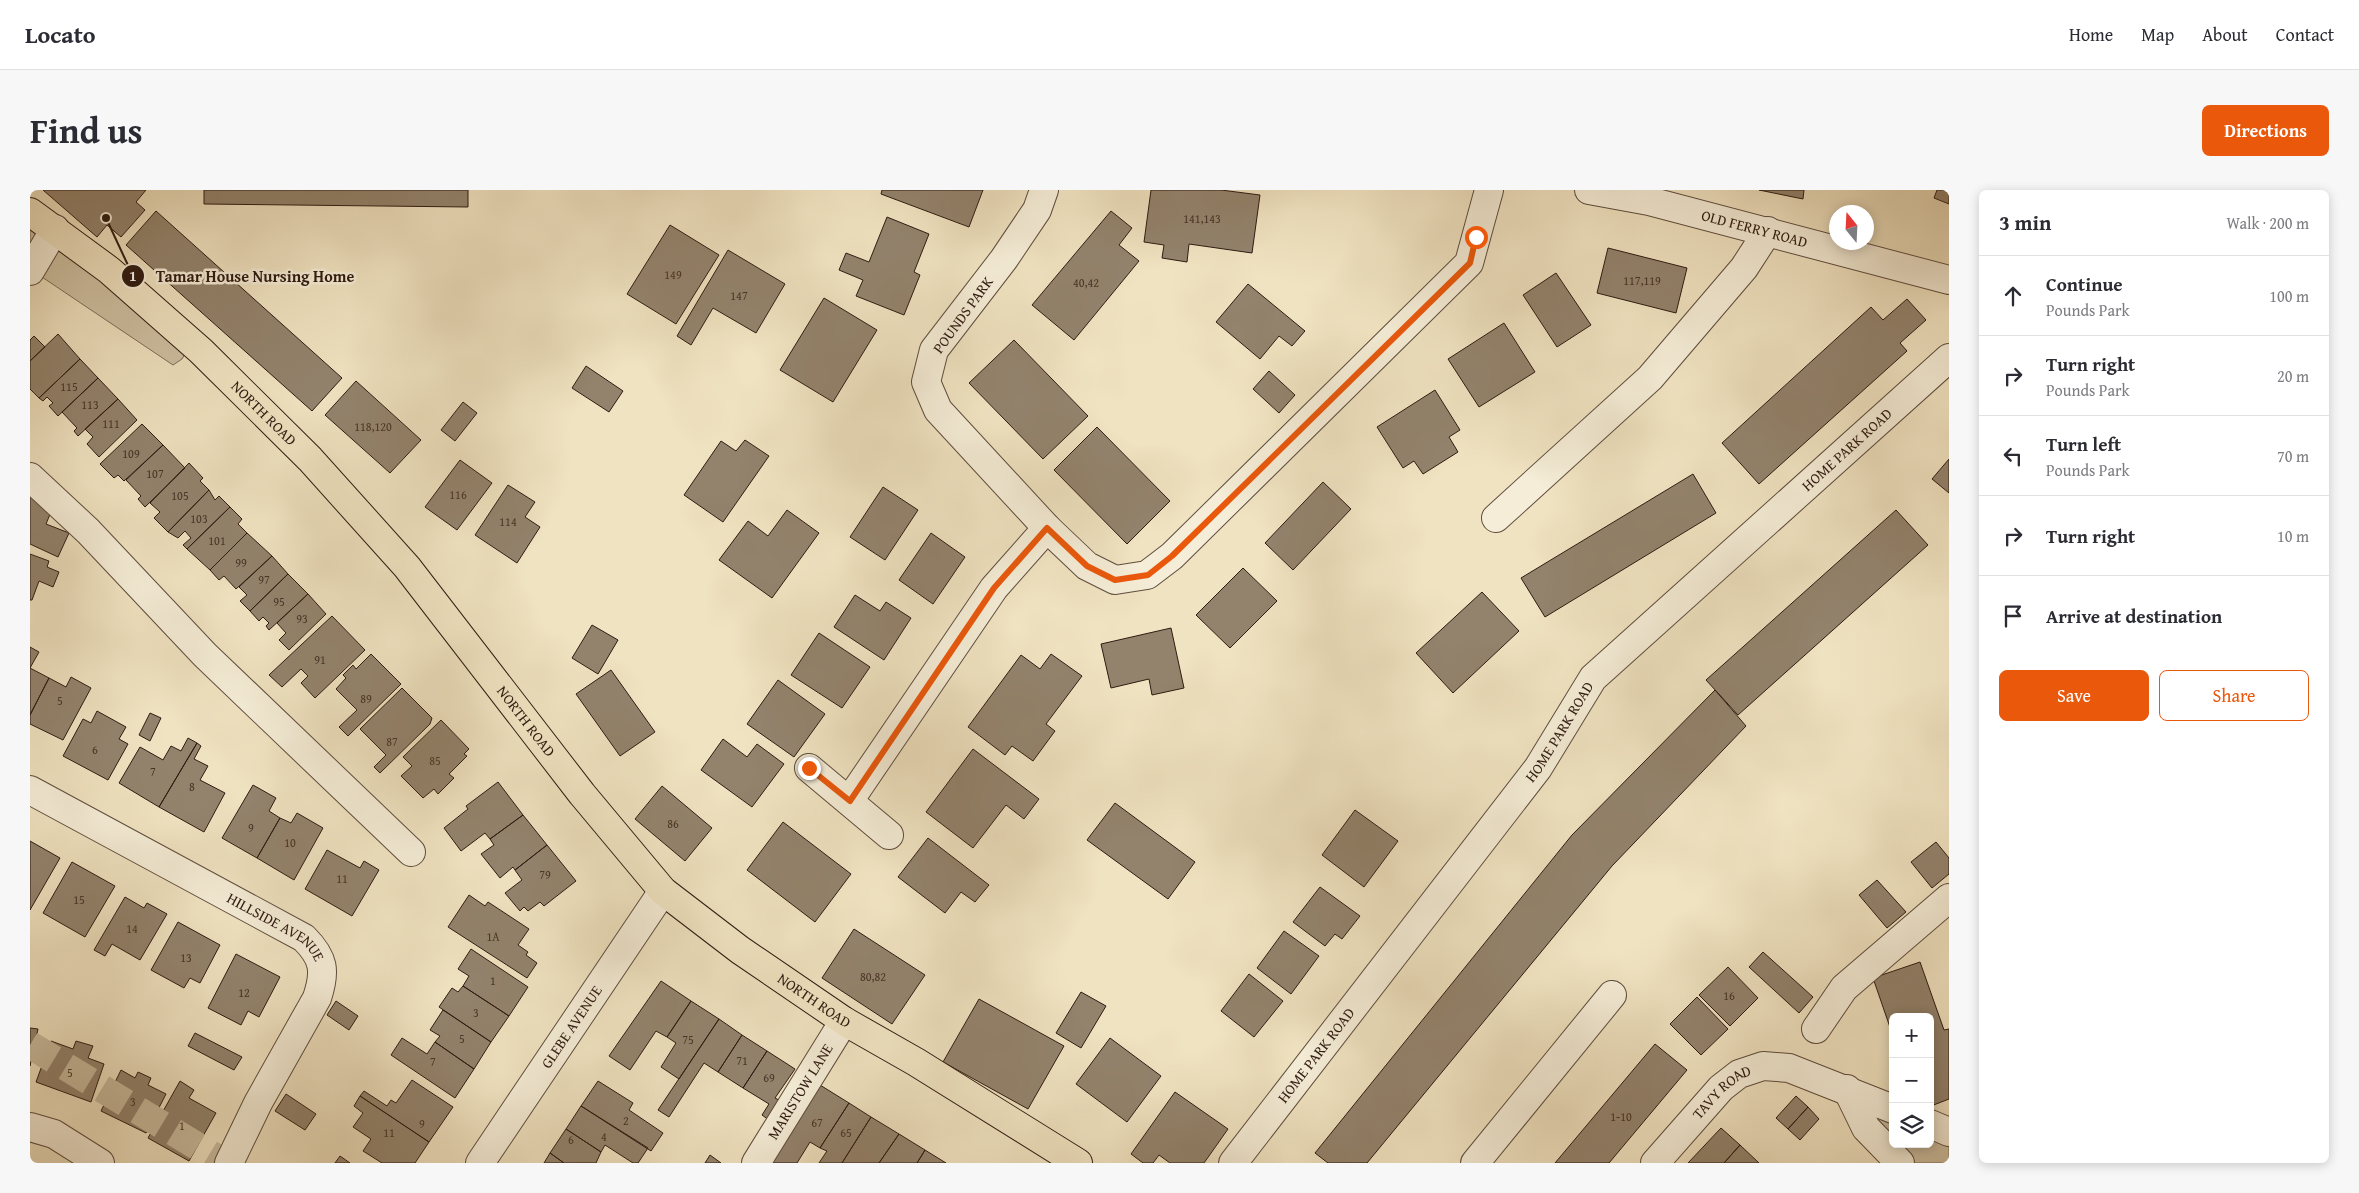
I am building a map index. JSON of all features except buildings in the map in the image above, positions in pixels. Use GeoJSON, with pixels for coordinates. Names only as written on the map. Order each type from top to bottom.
{"type":"FeatureCollection","features":[{"type":"Feature","properties":{"kind":"main road","name":"NORTH ROAD"},"geometry":{"type":"LineString","coordinates":[[30,212],[109,270],[201,351],[310,459],[407,567],[582,794],[663,891],[740,950],[844,1021],[916,1062],[1078,1163]]}},
{"type":"Feature","properties":{"kind":"street","name":"POUNDS PARK"},"geometry":{"type":"LineString","coordinates":[[1044,190],[1037,210],[1004,259],[934,350],[926,382],[938,410],[1047,528],[1087,566],[1115,580],[1148,575],[1166,560],[1470,263],[1489,190]]}},
{"type":"Feature","properties":{"kind":"street","name":"OLD FERRY ROAD"},"geometry":{"type":"LineString","coordinates":[[1589,190],[1649,201],[1949,280]]}},
{"type":"Feature","properties":{"kind":"street"},"geometry":{"type":"LineString","coordinates":[[30,271],[55,229]]}},
{"type":"Feature","properties":{"kind":"street"},"geometry":{"type":"LineString","coordinates":[[1496,518],[1650,378],[1744,268],[1768,231]]}},
{"type":"Feature","properties":{"kind":"street","name":"HOME PARK ROAD"},"geometry":{"type":"LineString","coordinates":[[1233,1163],[1538,768],[1593,678],[1949,358]]}},
{"type":"Feature","properties":{"kind":"street"},"geometry":{"type":"LineString","coordinates":[[30,477],[88,531],[205,655],[411,852]]}},
{"type":"Feature","properties":{"kind":"street"},"geometry":{"type":"LineString","coordinates":[[850,801],[994,588],[1047,528]]}},
{"type":"Feature","properties":{"kind":"street"},"geometry":{"type":"LineString","coordinates":[[809,768],[889,835]]}},
{"type":"Feature","properties":{"kind":"street","name":"HILLSIDE AVENUE"},"geometry":{"type":"LineString","coordinates":[[30,790],[304,938],[322,962],[323,980],[317,998],[258,1103],[230,1163]]}},
{"type":"Feature","properties":{"kind":"street","name":"GLEBE AVENUE"},"geometry":{"type":"LineString","coordinates":[[480,1163],[663,891]]}},
{"type":"Feature","properties":{"kind":"street"},"geometry":{"type":"LineString","coordinates":[[1816,1029],[1844,988],[1949,898]]}},
{"type":"Feature","properties":{"kind":"street"},"geometry":{"type":"LineString","coordinates":[[1475,1163],[1612,995]]}},
{"type":"Feature","properties":{"kind":"street","name":"MARISTOW LANE"},"geometry":{"type":"LineString","coordinates":[[756,1163],[844,1021]]}},
{"type":"Feature","properties":{"kind":"street","name":"TAVY ROAD"},"geometry":{"type":"LineString","coordinates":[[1655,1163],[1721,1088],[1739,1074],[1763,1066],[1789,1068],[1847,1089],[1889,1107]]}},
{"type":"Feature","properties":{"kind":"street"},"geometry":{"type":"LineString","coordinates":[[1847,1089],[1866,1128],[1900,1163]]}},
{"type":"Feature","properties":{"kind":"street"},"geometry":{"type":"LineString","coordinates":[[1934,1126],[1949,1132]]}},
{"type":"Feature","properties":{"kind":"street"},"geometry":{"type":"LineString","coordinates":[[30,1127],[54,1134],[100,1163]]}},
{"type":"Feature","properties":{"kind":"shaded area"},"geometry":{"type":"Polygon","coordinates":[[[30,212],[192,342],[182,359],[173,365],[30,269],[30,212]]]}},
{"type":"Feature","properties":{"kind":"shaded area"},"geometry":{"type":"Polygon","coordinates":[[[1847,1089],[1889,1107],[1889,1148],[1847,1089]]]}},
{"type":"Feature","properties":{"kind":"shaded area"},"geometry":{"type":"Polygon","coordinates":[[[1934,1126],[1949,1132],[1949,1163],[1900,1163],[1889,1148],[1934,1148],[1934,1126]]]}},
{"type":"Feature","properties":{"kind":"tunnel"},"geometry":{"type":"LineString","coordinates":[[30,1045],[225,1163]]}},
{"type":"Feature","properties":{"kind":"place","name":"Tamar House Nursing Home"},"geometry":{"type":"Point","coordinates":[106,218]}},
{"type":"Feature","properties":{"kind":"route"},"geometry":{"type":"LineString","coordinates":[[809,768],[850,801],[994,588],[1047,528],[1087,566],[1115,580],[1148,575],[1172,556],[1470,263],[1476,237]]}}]}
